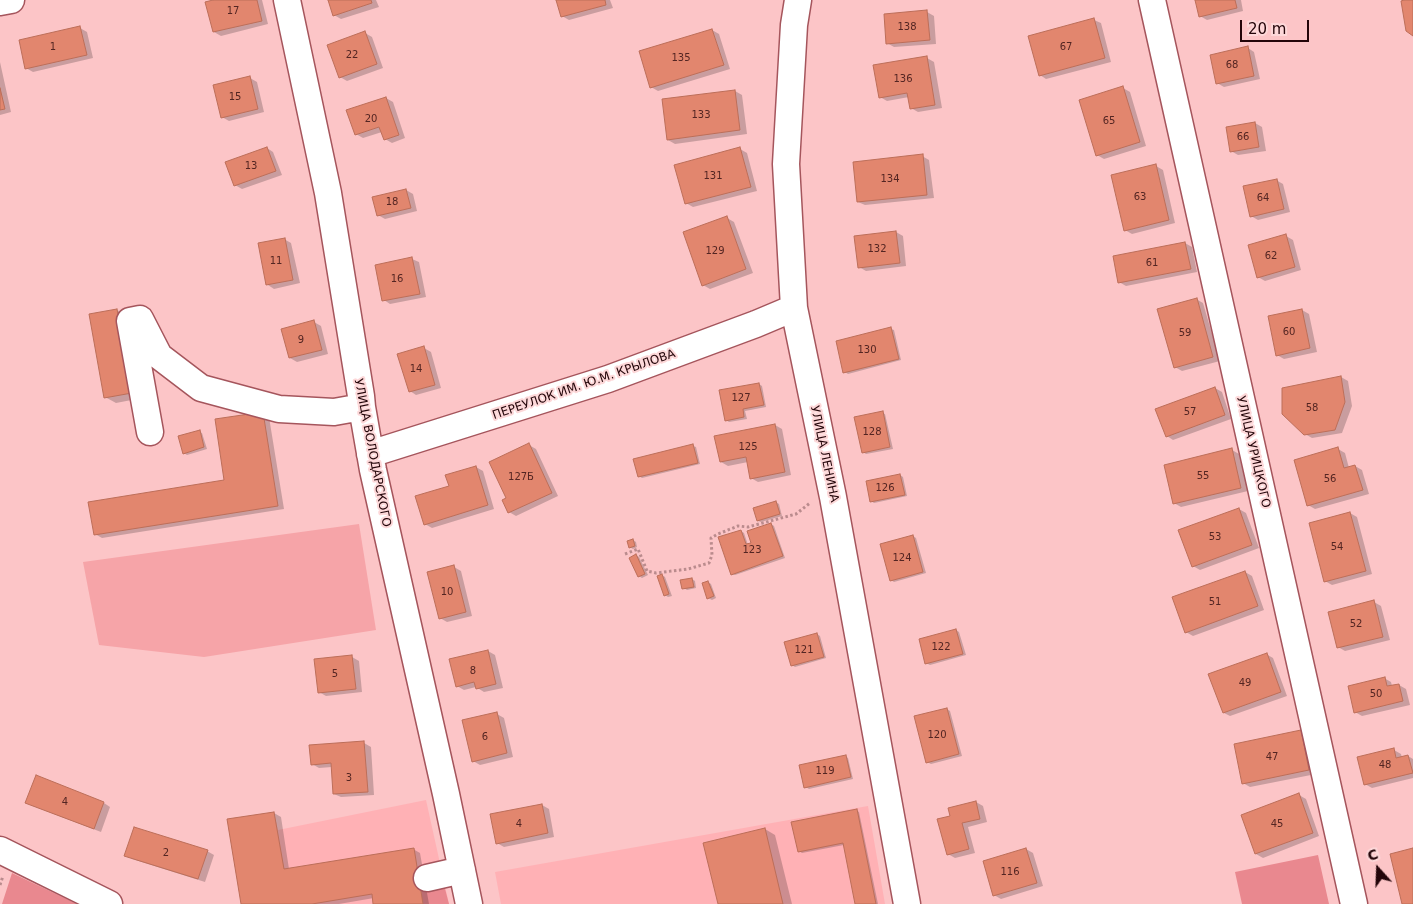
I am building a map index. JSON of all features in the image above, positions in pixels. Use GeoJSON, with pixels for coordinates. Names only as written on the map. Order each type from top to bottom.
{"type":"FeatureCollection","features":[{"type":"Feature","properties":{"kind":"street"},"geometry":{"type":"LineString","coordinates":[[0,2],[11,0]]}},
{"type":"Feature","properties":{"kind":"street","name":"УЛИЦА ВОЛОДАРСКОГО"},"geometry":{"type":"LineString","coordinates":[[287,0],[328,193],[370,454],[469,904]]}},
{"type":"Feature","properties":{"kind":"street","name":"УЛИЦА ЛЕНИНА"},"geometry":{"type":"LineString","coordinates":[[798,0],[794,25],[786,164],[794,308],[833,498],[907,904]]}},
{"type":"Feature","properties":{"kind":"street","name":"УЛИЦА УРИЦКОГО"},"geometry":{"type":"LineString","coordinates":[[1152,0],[1354,904]]}},
{"type":"Feature","properties":{"kind":"street","name":"ПЕРЕУЛОК ИМ. Ю.М. КРЫЛОВА"},"geometry":{"type":"LineString","coordinates":[[370,454],[608,379],[794,308]]}},
{"type":"Feature","properties":{"kind":"street"},"geometry":{"type":"LineString","coordinates":[[150,432],[130,321],[140,319],[159,356],[201,388],[279,409],[334,412],[362,407]]}},
{"type":"Feature","properties":{"kind":"street"},"geometry":{"type":"LineString","coordinates":[[0,850],[109,904]]}},
{"type":"Feature","properties":{"kind":"street"},"geometry":{"type":"LineString","coordinates":[[427,878],[462,870]]}},
{"type":"Feature","properties":{"kind":"path"},"geometry":{"type":"LineString","coordinates":[[625,554],[638,549],[647,571],[656,573],[688,569],[708,563],[712,555],[711,538],[718,534],[738,526],[748,527],[796,514],[812,501]]}},
{"type":"Feature","properties":{"kind":"shaded area"},"geometry":{"type":"Polygon","coordinates":[[[359,524],[376,630],[204,657],[99,645],[83,562],[359,524]]]}},
{"type":"Feature","properties":{"kind":"shaded area"},"geometry":{"type":"Polygon","coordinates":[[[426,800],[449,904],[241,904],[227,819],[274,812],[278,830],[426,800]]]}},
{"type":"Feature","properties":{"kind":"shaded area"},"geometry":{"type":"Polygon","coordinates":[[[868,806],[885,904],[501,904],[495,872],[868,806]]]}},
{"type":"Feature","properties":{"kind":"shaded area"},"geometry":{"type":"Polygon","coordinates":[[[1318,855],[1329,904],[1242,904],[1235,872],[1318,855]]]}},
{"type":"Feature","properties":{"kind":"shaded area"},"geometry":{"type":"Polygon","coordinates":[[[12,873],[77,904],[2,904],[12,873]]]}},
{"type":"Feature","properties":{"kind":"shaded area"},"geometry":{"type":"Polygon","coordinates":[[[444,885],[449,904],[423,904],[420,889],[444,885]]]}},
{"type":"Feature","properties":{"kind":"building"},"geometry":{"type":"Polygon","coordinates":[[[213,0],[257,0],[262,21],[213,32],[205,2],[213,0]]]}},
{"type":"Feature","properties":{"kind":"building"},"geometry":{"type":"Polygon","coordinates":[[[328,0],[371,0],[372,3],[333,16],[328,0]]]}},
{"type":"Feature","properties":{"kind":"building"},"geometry":{"type":"Polygon","coordinates":[[[556,0],[605,0],[606,5],[561,17],[556,0]]]}},
{"type":"Feature","properties":{"kind":"building"},"geometry":{"type":"Polygon","coordinates":[[[1195,0],[1235,0],[1237,8],[1199,17],[1195,0]]]}},
{"type":"Feature","properties":{"kind":"building"},"geometry":{"type":"Polygon","coordinates":[[[1413,0],[1413,36],[1406,31],[1401,1],[1413,0]]]}},
{"type":"Feature","properties":{"kind":"building"},"geometry":{"type":"Polygon","coordinates":[[[927,10],[930,40],[886,44],[884,14],[927,10]]]}},
{"type":"Feature","properties":{"kind":"building"},"geometry":{"type":"Polygon","coordinates":[[[1094,18],[1105,58],[1039,76],[1028,36],[1094,18]]]}},
{"type":"Feature","properties":{"kind":"building"},"geometry":{"type":"Polygon","coordinates":[[[80,26],[87,55],[25,69],[19,40],[80,26]]]}},
{"type":"Feature","properties":{"kind":"building"},"geometry":{"type":"Polygon","coordinates":[[[712,29],[724,65],[650,88],[639,51],[712,29]]]}},
{"type":"Feature","properties":{"kind":"building"},"geometry":{"type":"Polygon","coordinates":[[[365,31],[377,64],[339,78],[327,45],[365,31]]]}},
{"type":"Feature","properties":{"kind":"building"},"geometry":{"type":"Polygon","coordinates":[[[1248,46],[1254,76],[1216,84],[1210,55],[1248,46]]]}},
{"type":"Feature","properties":{"kind":"building"},"geometry":{"type":"Polygon","coordinates":[[[927,56],[935,105],[910,109],[907,93],[879,98],[873,65],[927,56]]]}},
{"type":"Feature","properties":{"kind":"building"},"geometry":{"type":"Polygon","coordinates":[[[250,76],[258,109],[221,118],[213,85],[250,76]]]}},
{"type":"Feature","properties":{"kind":"building"},"geometry":{"type":"Polygon","coordinates":[[[1123,86],[1140,142],[1096,156],[1079,100],[1123,86]]]}},
{"type":"Feature","properties":{"kind":"building"},"geometry":{"type":"Polygon","coordinates":[[[0,88],[5,109],[0,110],[0,88]]]}},
{"type":"Feature","properties":{"kind":"building"},"geometry":{"type":"Polygon","coordinates":[[[735,90],[740,130],[667,140],[662,99],[735,90]]]}},
{"type":"Feature","properties":{"kind":"building"},"geometry":{"type":"Polygon","coordinates":[[[386,97],[399,135],[384,140],[379,127],[355,135],[346,110],[386,97]]]}},
{"type":"Feature","properties":{"kind":"building"},"geometry":{"type":"Polygon","coordinates":[[[1255,122],[1259,147],[1230,152],[1226,127],[1255,122]]]}},
{"type":"Feature","properties":{"kind":"building"},"geometry":{"type":"Polygon","coordinates":[[[267,147],[276,171],[234,186],[225,162],[267,147]]]}},
{"type":"Feature","properties":{"kind":"building"},"geometry":{"type":"Polygon","coordinates":[[[740,147],[751,187],[685,204],[674,165],[740,147]]]}},
{"type":"Feature","properties":{"kind":"building"},"geometry":{"type":"Polygon","coordinates":[[[923,154],[927,195],[857,202],[853,162],[923,154]]]}},
{"type":"Feature","properties":{"kind":"building"},"geometry":{"type":"Polygon","coordinates":[[[1156,164],[1169,220],[1124,231],[1111,175],[1156,164]]]}},
{"type":"Feature","properties":{"kind":"building"},"geometry":{"type":"Polygon","coordinates":[[[1277,179],[1284,209],[1250,217],[1243,186],[1277,179]]]}},
{"type":"Feature","properties":{"kind":"building"},"geometry":{"type":"Polygon","coordinates":[[[406,189],[411,208],[377,216],[372,197],[406,189]]]}},
{"type":"Feature","properties":{"kind":"building"},"geometry":{"type":"Polygon","coordinates":[[[727,216],[746,269],[702,286],[683,232],[727,216]]]}},
{"type":"Feature","properties":{"kind":"building"},"geometry":{"type":"Polygon","coordinates":[[[896,231],[900,263],[858,268],[854,236],[896,231]]]}},
{"type":"Feature","properties":{"kind":"building"},"geometry":{"type":"Polygon","coordinates":[[[1286,234],[1295,267],[1257,278],[1248,245],[1286,234]]]}},
{"type":"Feature","properties":{"kind":"building"},"geometry":{"type":"Polygon","coordinates":[[[285,238],[293,280],[266,285],[258,243],[285,238]]]}},
{"type":"Feature","properties":{"kind":"building"},"geometry":{"type":"Polygon","coordinates":[[[1185,242],[1191,269],[1118,283],[1113,256],[1185,242]]]}},
{"type":"Feature","properties":{"kind":"building"},"geometry":{"type":"Polygon","coordinates":[[[412,257],[420,294],[382,301],[375,265],[412,257]]]}},
{"type":"Feature","properties":{"kind":"building"},"geometry":{"type":"Polygon","coordinates":[[[1197,298],[1213,357],[1174,368],[1157,309],[1197,298]]]}},
{"type":"Feature","properties":{"kind":"building"},"geometry":{"type":"Polygon","coordinates":[[[117,309],[132,393],[104,398],[89,314],[117,309]]]}},
{"type":"Feature","properties":{"kind":"building"},"geometry":{"type":"Polygon","coordinates":[[[1302,309],[1310,348],[1276,356],[1268,316],[1302,309]]]}},
{"type":"Feature","properties":{"kind":"building"},"geometry":{"type":"Polygon","coordinates":[[[314,320],[322,350],[289,358],[281,329],[314,320]]]}},
{"type":"Feature","properties":{"kind":"building"},"geometry":{"type":"Polygon","coordinates":[[[891,327],[899,359],[843,373],[836,341],[891,327]]]}},
{"type":"Feature","properties":{"kind":"building"},"geometry":{"type":"Polygon","coordinates":[[[424,346],[435,385],[409,392],[397,354],[424,346]]]}},
{"type":"Feature","properties":{"kind":"building"},"geometry":{"type":"Polygon","coordinates":[[[1341,376],[1345,402],[1335,430],[1304,435],[1282,414],[1282,388],[1341,376]]]}},
{"type":"Feature","properties":{"kind":"building"},"geometry":{"type":"Polygon","coordinates":[[[759,383],[764,405],[743,409],[744,417],[725,421],[719,390],[759,383]]]}},
{"type":"Feature","properties":{"kind":"building"},"geometry":{"type":"Polygon","coordinates":[[[1215,387],[1225,415],[1166,437],[1155,409],[1215,387]]]}},
{"type":"Feature","properties":{"kind":"building"},"geometry":{"type":"Polygon","coordinates":[[[883,411],[890,447],[862,453],[854,417],[883,411]]]}},
{"type":"Feature","properties":{"kind":"building"},"geometry":{"type":"Polygon","coordinates":[[[263,412],[278,506],[94,535],[88,502],[224,480],[215,419],[263,412]]]}},
{"type":"Feature","properties":{"kind":"building"},"geometry":{"type":"Polygon","coordinates":[[[775,424],[785,472],[750,479],[746,457],[720,462],[714,436],[775,424]]]}},
{"type":"Feature","properties":{"kind":"building"},"geometry":{"type":"Polygon","coordinates":[[[200,430],[204,447],[183,454],[178,436],[200,430]]]}},
{"type":"Feature","properties":{"kind":"building"},"geometry":{"type":"Polygon","coordinates":[[[529,443],[552,493],[508,513],[502,500],[506,498],[489,462],[529,443]]]}},
{"type":"Feature","properties":{"kind":"building"},"geometry":{"type":"Polygon","coordinates":[[[693,444],[698,463],[638,477],[633,459],[693,444]]]}},
{"type":"Feature","properties":{"kind":"building"},"geometry":{"type":"Polygon","coordinates":[[[1338,447],[1344,468],[1355,465],[1363,490],[1307,506],[1294,460],[1338,447]]]}},
{"type":"Feature","properties":{"kind":"building"},"geometry":{"type":"Polygon","coordinates":[[[1232,448],[1241,488],[1173,504],[1164,465],[1232,448]]]}},
{"type":"Feature","properties":{"kind":"building"},"geometry":{"type":"Polygon","coordinates":[[[476,466],[488,505],[424,525],[415,496],[449,486],[445,475],[476,466]]]}},
{"type":"Feature","properties":{"kind":"building"},"geometry":{"type":"Polygon","coordinates":[[[900,474],[905,495],[870,502],[866,481],[900,474]]]}},
{"type":"Feature","properties":{"kind":"building"},"geometry":{"type":"Polygon","coordinates":[[[776,501],[780,514],[757,521],[753,508],[776,501]]]}},
{"type":"Feature","properties":{"kind":"building"},"geometry":{"type":"Polygon","coordinates":[[[1239,508],[1252,545],[1192,567],[1178,530],[1239,508]]]}},
{"type":"Feature","properties":{"kind":"building"},"geometry":{"type":"Polygon","coordinates":[[[1350,512],[1366,571],[1324,582],[1309,523],[1350,512]]]}},
{"type":"Feature","properties":{"kind":"building"},"geometry":{"type":"Polygon","coordinates":[[[771,523],[783,556],[731,575],[718,537],[741,530],[746,544],[751,543],[747,531],[771,523]]]}},
{"type":"Feature","properties":{"kind":"building"},"geometry":{"type":"Polygon","coordinates":[[[913,535],[923,572],[890,581],[880,544],[913,535]]]}},
{"type":"Feature","properties":{"kind":"building"},"geometry":{"type":"Polygon","coordinates":[[[633,539],[635,546],[629,548],[627,541],[633,539]]]}},
{"type":"Feature","properties":{"kind":"building"},"geometry":{"type":"Polygon","coordinates":[[[636,554],[645,574],[638,577],[629,558],[636,554]]]}},
{"type":"Feature","properties":{"kind":"building"},"geometry":{"type":"Polygon","coordinates":[[[454,565],[466,612],[439,619],[427,572],[454,565]]]}},
{"type":"Feature","properties":{"kind":"building"},"geometry":{"type":"Polygon","coordinates":[[[1245,571],[1258,606],[1185,633],[1172,597],[1245,571]]]}},
{"type":"Feature","properties":{"kind":"building"},"geometry":{"type":"Polygon","coordinates":[[[662,574],[669,594],[664,596],[657,576],[662,574]]]}},
{"type":"Feature","properties":{"kind":"building"},"geometry":{"type":"Polygon","coordinates":[[[692,578],[694,587],[682,589],[680,580],[692,578]]]}},
{"type":"Feature","properties":{"kind":"building"},"geometry":{"type":"Polygon","coordinates":[[[708,581],[714,596],[707,599],[702,583],[708,581]]]}},
{"type":"Feature","properties":{"kind":"building"},"geometry":{"type":"Polygon","coordinates":[[[1374,600],[1383,637],[1337,648],[1328,612],[1374,600]]]}},
{"type":"Feature","properties":{"kind":"building"},"geometry":{"type":"Polygon","coordinates":[[[956,629],[963,654],[925,664],[919,639],[956,629]]]}},
{"type":"Feature","properties":{"kind":"building"},"geometry":{"type":"Polygon","coordinates":[[[817,633],[824,657],[791,666],[784,642],[817,633]]]}},
{"type":"Feature","properties":{"kind":"building"},"geometry":{"type":"Polygon","coordinates":[[[488,650],[496,684],[476,689],[474,682],[456,687],[449,659],[488,650]]]}},
{"type":"Feature","properties":{"kind":"building"},"geometry":{"type":"Polygon","coordinates":[[[1267,653],[1281,692],[1223,713],[1208,674],[1267,653]]]}},
{"type":"Feature","properties":{"kind":"building"},"geometry":{"type":"Polygon","coordinates":[[[352,655],[356,689],[318,693],[314,659],[352,655]]]}},
{"type":"Feature","properties":{"kind":"building"},"geometry":{"type":"Polygon","coordinates":[[[1385,677],[1387,686],[1399,684],[1403,701],[1354,713],[1348,686],[1385,677]]]}},
{"type":"Feature","properties":{"kind":"building"},"geometry":{"type":"Polygon","coordinates":[[[947,708],[959,754],[926,763],[914,716],[947,708]]]}},
{"type":"Feature","properties":{"kind":"building"},"geometry":{"type":"Polygon","coordinates":[[[497,712],[507,753],[472,762],[462,720],[497,712]]]}},
{"type":"Feature","properties":{"kind":"building"},"geometry":{"type":"Polygon","coordinates":[[[1301,730],[1309,770],[1242,784],[1234,744],[1301,730]]]}},
{"type":"Feature","properties":{"kind":"building"},"geometry":{"type":"Polygon","coordinates":[[[364,741],[368,792],[333,794],[331,763],[311,765],[309,745],[364,741]]]}},
{"type":"Feature","properties":{"kind":"building"},"geometry":{"type":"Polygon","coordinates":[[[1394,748],[1396,758],[1408,755],[1413,773],[1364,785],[1357,757],[1394,748]]]}},
{"type":"Feature","properties":{"kind":"building"},"geometry":{"type":"Polygon","coordinates":[[[846,755],[851,777],[804,788],[799,765],[846,755]]]}},
{"type":"Feature","properties":{"kind":"building"},"geometry":{"type":"Polygon","coordinates":[[[36,775],[104,802],[94,829],[25,803],[36,775]]]}},
{"type":"Feature","properties":{"kind":"building"},"geometry":{"type":"Polygon","coordinates":[[[1299,793],[1313,833],[1255,854],[1241,815],[1299,793]]]}},
{"type":"Feature","properties":{"kind":"building"},"geometry":{"type":"Polygon","coordinates":[[[976,801],[980,819],[962,823],[969,849],[947,855],[937,819],[950,816],[948,808],[976,801]]]}},
{"type":"Feature","properties":{"kind":"building"},"geometry":{"type":"Polygon","coordinates":[[[542,804],[548,833],[496,844],[490,814],[542,804]]]}},
{"type":"Feature","properties":{"kind":"building"},"geometry":{"type":"Polygon","coordinates":[[[857,809],[876,904],[855,904],[843,843],[798,852],[791,822],[857,809]]]}},
{"type":"Feature","properties":{"kind":"building"},"geometry":{"type":"Polygon","coordinates":[[[274,812],[284,869],[414,848],[423,904],[373,904],[372,894],[312,904],[241,904],[227,819],[274,812]]]}},
{"type":"Feature","properties":{"kind":"building"},"geometry":{"type":"Polygon","coordinates":[[[134,827],[208,850],[198,879],[124,856],[134,827]]]}},
{"type":"Feature","properties":{"kind":"building"},"geometry":{"type":"Polygon","coordinates":[[[765,828],[783,904],[718,904],[703,843],[765,828]]]}},
{"type":"Feature","properties":{"kind":"building"},"geometry":{"type":"Polygon","coordinates":[[[1026,848],[1037,883],[993,896],[983,861],[1026,848]]]}},
{"type":"Feature","properties":{"kind":"building"},"geometry":{"type":"Polygon","coordinates":[[[1413,848],[1413,904],[1402,904],[1390,854],[1413,848]]]}}]}
